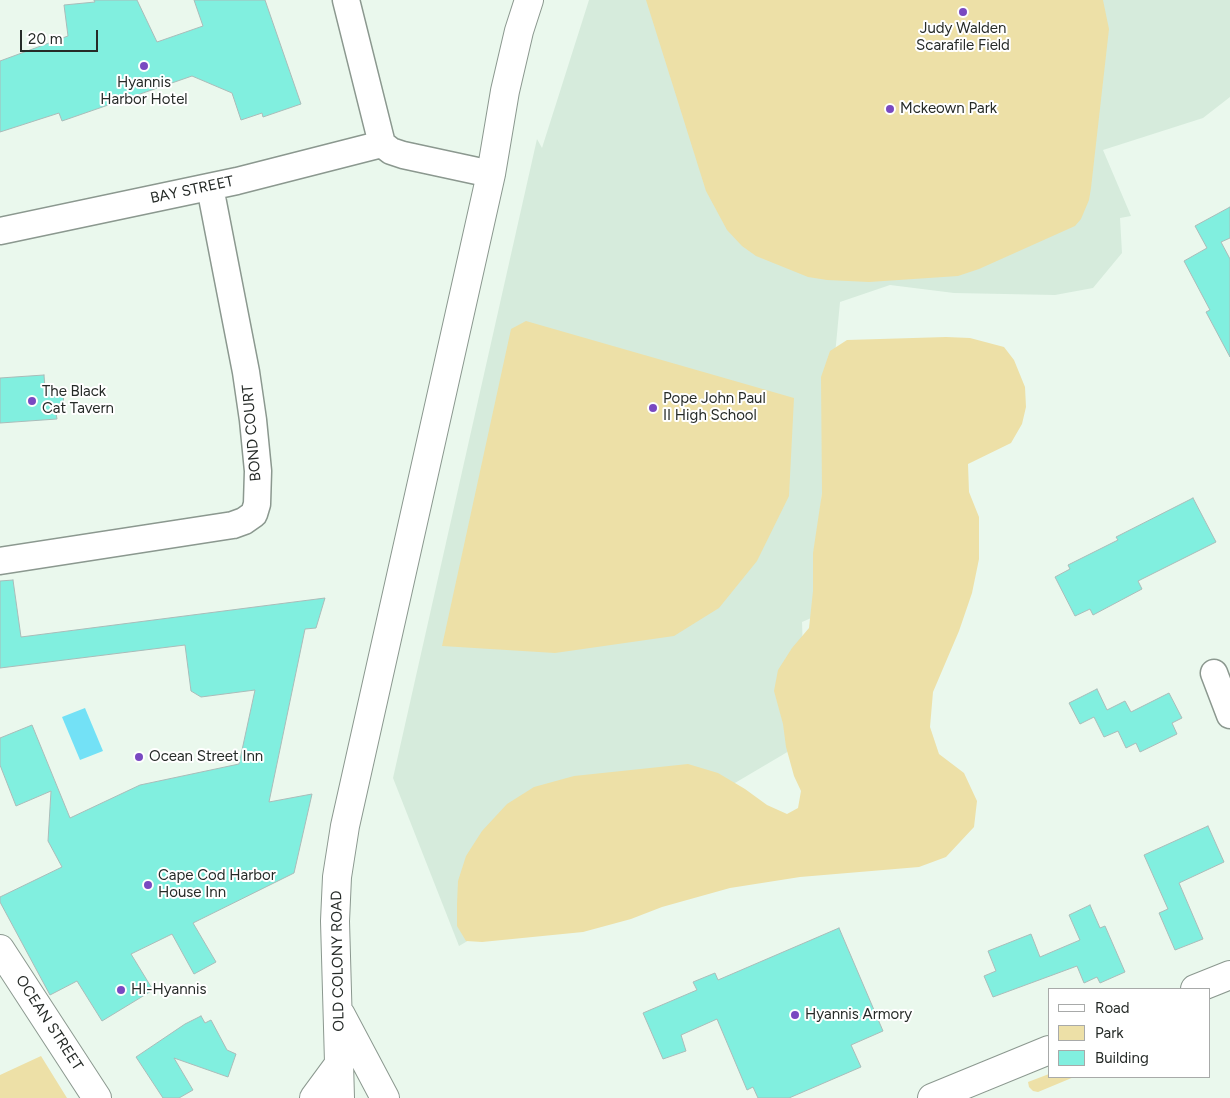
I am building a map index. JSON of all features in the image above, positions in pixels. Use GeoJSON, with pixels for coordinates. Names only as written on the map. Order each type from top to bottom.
{"type":"FeatureCollection","features":[{"type":"Feature","properties":{"kind":"street"},"geometry":{"type":"LineString","coordinates":[[346,0],[382,144],[392,151],[403,155],[491,174]]}},
{"type":"Feature","properties":{"kind":"street","name":"OLD COLONY ROAD"},"geometry":{"type":"LineString","coordinates":[[340,1098],[335,921],[337,877],[345,826],[491,174],[519,31],[529,0]]}},
{"type":"Feature","properties":{"kind":"street","name":"BAY STREET"},"geometry":{"type":"LineString","coordinates":[[0,231],[210,187],[382,144]]}},
{"type":"Feature","properties":{"kind":"street","name":"BOND COURT"},"geometry":{"type":"LineString","coordinates":[[0,561],[233,525],[244,521],[254,514],[257,504],[258,471],[253,420],[246,372],[210,187]]}},
{"type":"Feature","properties":{"kind":"street"},"geometry":{"type":"LineString","coordinates":[[1214,674],[1230,715]]}},
{"type":"Feature","properties":{"kind":"street","name":"OCEAN STREET"},"geometry":{"type":"LineString","coordinates":[[0,949],[97,1098]]}},
{"type":"Feature","properties":{"kind":"street"},"geometry":{"type":"LineString","coordinates":[[1198,988],[1230,975]]}},
{"type":"Feature","properties":{"kind":"street"},"geometry":{"type":"LineString","coordinates":[[338,1009],[385,1098]]}},
{"type":"Feature","properties":{"kind":"street"},"geometry":{"type":"LineString","coordinates":[[932,1098],[1048,1050]]}},
{"type":"Feature","properties":{"kind":"street"},"geometry":{"type":"LineString","coordinates":[[314,1098],[339,1064]]}},
{"type":"Feature","properties":{"kind":"shaded area","name":"Pope John Paul II High School"},"geometry":{"type":"Polygon","coordinates":[[[589,0],[1230,0],[1230,97],[1203,118],[1103,150],[1131,216],[1120,218],[1122,253],[1093,288],[1055,295],[954,293],[890,285],[840,302],[820,514],[848,602],[802,622],[806,741],[459,946],[393,778],[537,139],[542,148],[589,0]]]}},
{"type":"Feature","properties":{"kind":"green space","name":"Mckeown Park"},"geometry":{"type":"Polygon","coordinates":[[[646,0],[1103,0],[1109,29],[1091,188],[1089,200],[1081,219],[1075,226],[979,269],[958,276],[869,282],[827,280],[808,277],[756,256],[742,246],[727,230],[706,191],[646,0]]]}},
{"type":"Feature","properties":{"kind":"green space"},"geometry":{"type":"Polygon","coordinates":[[[526,321],[794,398],[789,496],[757,561],[719,608],[674,636],[555,653],[442,646],[511,329],[526,321]]]}},
{"type":"Feature","properties":{"kind":"green space"},"geometry":{"type":"Polygon","coordinates":[[[970,338],[1004,347],[1014,360],[1025,387],[1026,407],[1022,424],[1011,443],[968,464],[969,492],[979,517],[979,559],[972,593],[959,631],[933,692],[930,727],[939,754],[964,773],[977,801],[974,827],[946,857],[919,867],[800,877],[730,888],[583,932],[482,942],[466,941],[457,926],[457,904],[458,881],[466,856],[482,831],[507,804],[534,787],[574,776],[688,764],[718,773],[767,805],[787,814],[798,808],[801,791],[794,776],[786,747],[783,724],[774,691],[778,670],[792,648],[809,628],[813,591],[813,553],[822,493],[821,377],[830,351],[847,340],[970,338]]]}},
{"type":"Feature","properties":{"kind":"green space"},"geometry":{"type":"Polygon","coordinates":[[[41,1056],[67,1098],[0,1098],[0,1075],[41,1056]]]}},
{"type":"Feature","properties":{"kind":"green space"},"geometry":{"type":"Polygon","coordinates":[[[1048,1074],[1048,1078],[1072,1078],[1038,1092],[1033,1091],[1029,1087],[1028,1082],[1048,1074]]]}},
{"type":"Feature","properties":{"kind":"water"},"geometry":{"type":"Polygon","coordinates":[[[85,708],[103,751],[80,760],[62,717],[85,708]]]}},
{"type":"Feature","properties":{"kind":"building","name":"Hyannis Harbor Hotel"},"geometry":{"type":"Polygon","coordinates":[[[94,0],[137,0],[157,42],[203,26],[194,0],[265,0],[301,104],[263,117],[262,113],[241,120],[232,93],[192,76],[62,121],[59,113],[0,132],[0,61],[68,36],[64,5],[95,2],[94,0]]]}},
{"type":"Feature","properties":{"kind":"building"},"geometry":{"type":"Polygon","coordinates":[[[1230,207],[1230,238],[1221,242],[1230,259],[1230,357],[1206,312],[1210,310],[1184,261],[1207,248],[1195,226],[1230,207]]]}},
{"type":"Feature","properties":{"kind":"building","name":"The Black Cat Tavern"},"geometry":{"type":"Polygon","coordinates":[[[44,375],[45,389],[63,388],[64,413],[56,413],[57,419],[0,423],[0,378],[44,375]]]}},
{"type":"Feature","properties":{"kind":"building"},"geometry":{"type":"Polygon","coordinates":[[[1193,498],[1216,542],[1138,581],[1142,589],[1093,615],[1090,609],[1075,616],[1055,577],[1070,569],[1068,565],[1118,540],[1116,537],[1193,498]]]}},
{"type":"Feature","properties":{"kind":"building"},"geometry":{"type":"Polygon","coordinates":[[[13,580],[21,637],[325,598],[316,628],[305,629],[269,802],[312,794],[294,873],[193,923],[216,962],[194,974],[172,934],[131,954],[153,990],[102,1021],[77,981],[50,995],[0,902],[0,897],[62,867],[48,841],[51,791],[16,806],[0,765],[0,738],[32,725],[70,818],[140,785],[239,764],[255,690],[201,697],[191,691],[185,645],[0,668],[0,581],[13,580]]]}},
{"type":"Feature","properties":{"kind":"building"},"geometry":{"type":"Polygon","coordinates":[[[1097,689],[1107,710],[1125,701],[1131,712],[1169,693],[1182,718],[1172,723],[1177,734],[1140,752],[1136,743],[1126,748],[1118,731],[1104,737],[1094,717],[1080,724],[1069,703],[1097,689]]]}},
{"type":"Feature","properties":{"kind":"building"},"geometry":{"type":"Polygon","coordinates":[[[1208,826],[1224,862],[1179,883],[1203,939],[1175,950],[1159,913],[1168,909],[1144,855],[1208,826]]]}},
{"type":"Feature","properties":{"kind":"building"},"geometry":{"type":"Polygon","coordinates":[[[1090,905],[1100,928],[1105,926],[1125,972],[1100,983],[1097,977],[1084,983],[1077,966],[993,997],[984,976],[996,971],[988,951],[1031,934],[1040,957],[1080,940],[1069,915],[1090,905]]]}},
{"type":"Feature","properties":{"kind":"building","name":"Hyannis Armory"},"geometry":{"type":"Polygon","coordinates":[[[839,928],[883,1031],[851,1045],[861,1067],[789,1098],[758,1098],[753,1087],[747,1090],[717,1019],[681,1035],[686,1051],[663,1059],[643,1013],[697,990],[693,982],[715,973],[718,980],[839,928]]]}},
{"type":"Feature","properties":{"kind":"building"},"geometry":{"type":"Polygon","coordinates":[[[201,1016],[205,1023],[211,1020],[227,1050],[236,1054],[228,1077],[174,1058],[193,1090],[179,1098],[163,1098],[136,1057],[185,1024],[201,1016]]]}},
{"type":"Feature","properties":{"kind":"place","name":"Judy Walden Scarafile Field"},"geometry":{"type":"Point","coordinates":[963,12]}},
{"type":"Feature","properties":{"kind":"place","name":"Hyannis Harbor Hotel"},"geometry":{"type":"Point","coordinates":[144,66]}},
{"type":"Feature","properties":{"kind":"place","name":"Mckeown Park"},"geometry":{"type":"Point","coordinates":[890,109]}},
{"type":"Feature","properties":{"kind":"place","name":"The Black Cat Tavern"},"geometry":{"type":"Point","coordinates":[32,401]}},
{"type":"Feature","properties":{"kind":"place","name":"Pope John Paul II High School"},"geometry":{"type":"Point","coordinates":[653,408]}},
{"type":"Feature","properties":{"kind":"place","name":"Ocean Street Inn"},"geometry":{"type":"Point","coordinates":[139,757]}},
{"type":"Feature","properties":{"kind":"place","name":"Cape Cod Harbor House Inn"},"geometry":{"type":"Point","coordinates":[148,885]}},
{"type":"Feature","properties":{"kind":"place","name":"HI-Hyannis"},"geometry":{"type":"Point","coordinates":[121,990]}},
{"type":"Feature","properties":{"kind":"place","name":"Hyannis Armory"},"geometry":{"type":"Point","coordinates":[795,1015]}}]}
